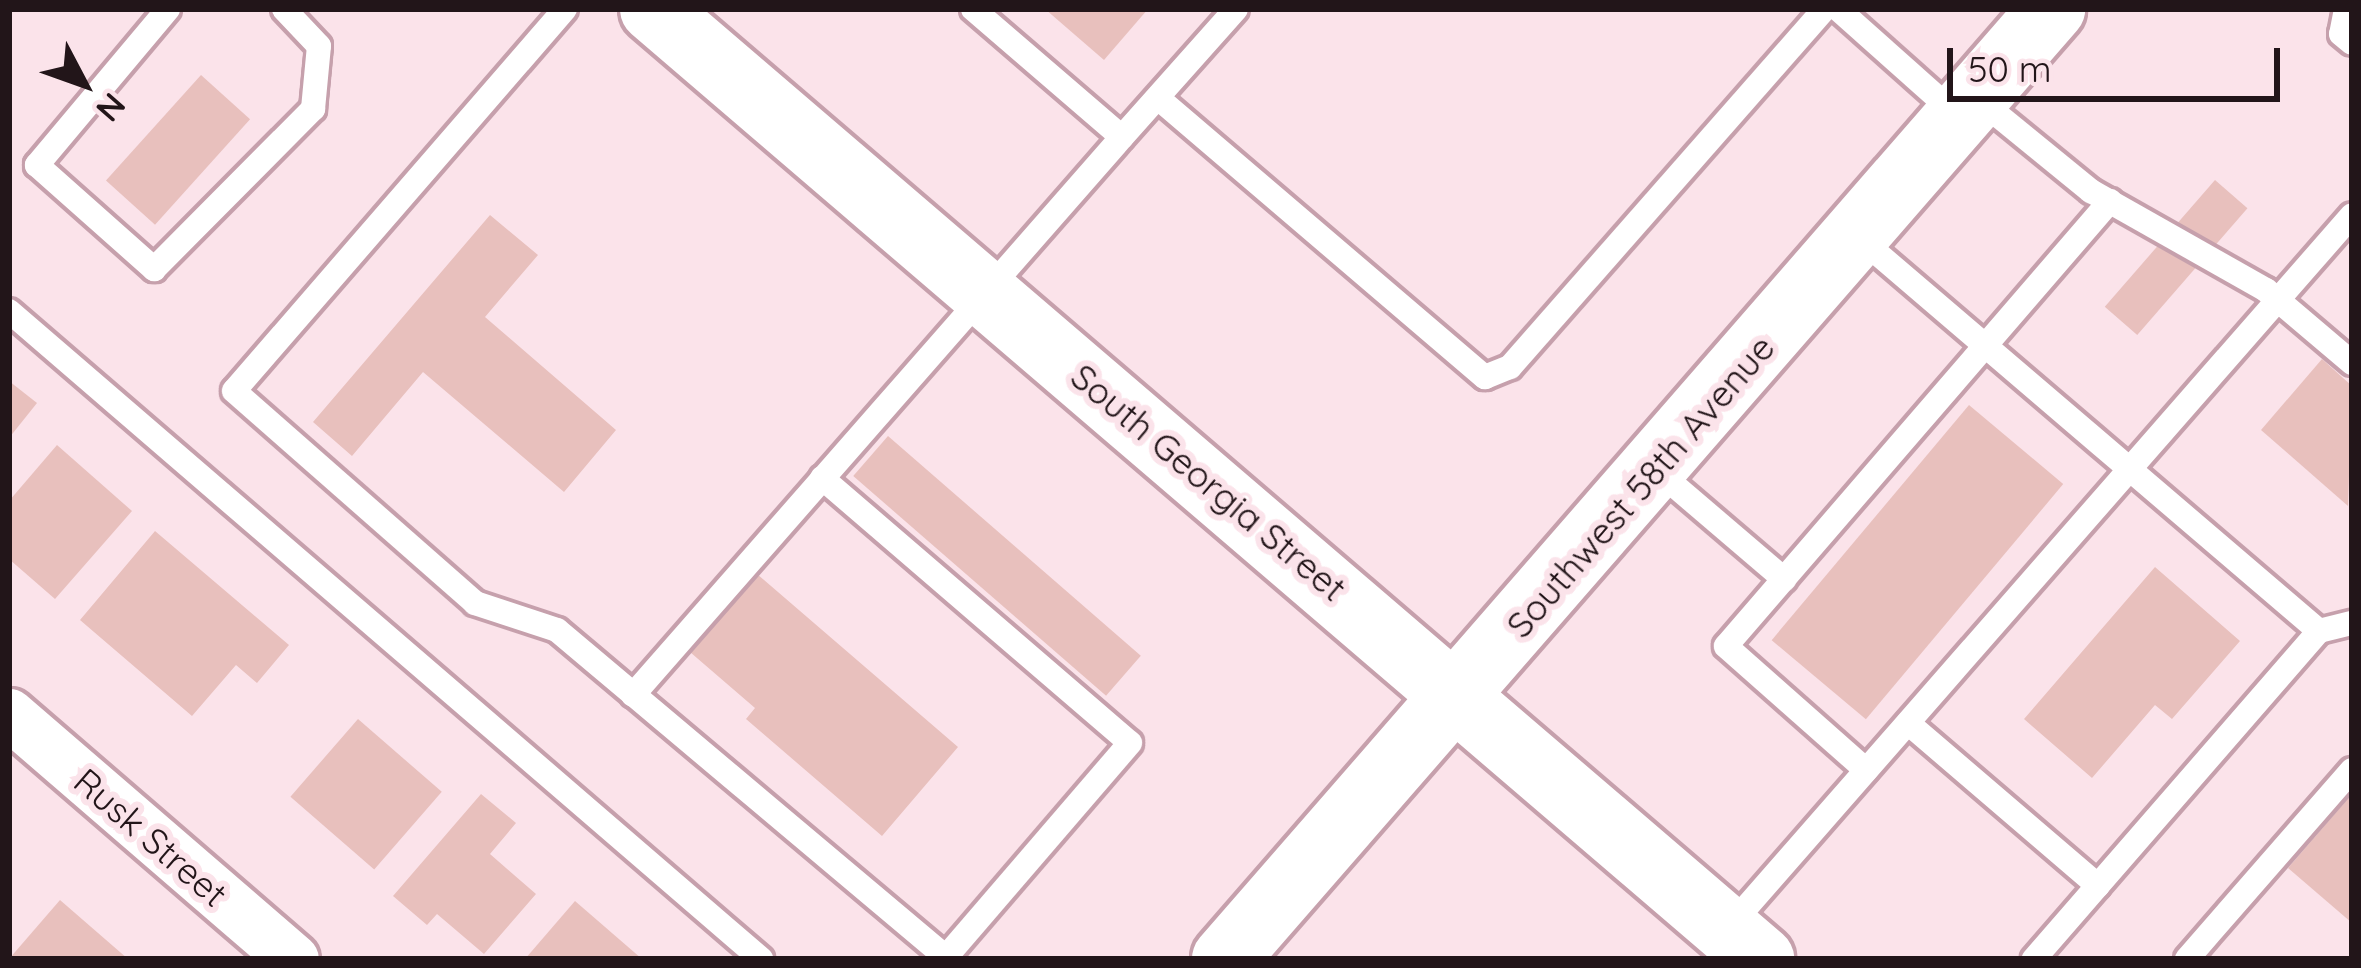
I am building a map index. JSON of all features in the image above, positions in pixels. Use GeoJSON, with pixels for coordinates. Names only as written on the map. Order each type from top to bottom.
{"type":"FeatureCollection","features":[{"type":"Feature","properties":{"kind":"main road","name":"South Georgia Street"},"geometry":{"type":"LineString","coordinates":[[653,9],[1459,695],[1744,944]]}},
{"type":"Feature","properties":{"kind":"main road","name":"Southwest 58th Avenue"},"geometry":{"type":"LineString","coordinates":[[1225,959],[2052,9]]}},
{"type":"Feature","properties":{"kind":"street","name":"Rusk Street"},"geometry":{"type":"LineString","coordinates":[[9,714],[293,959]]}},
{"type":"Feature","properties":{"kind":"lane"},"geometry":{"type":"LineString","coordinates":[[168,9],[38,165],[154,269],[314,109],[319,46],[284,9]]}},
{"type":"Feature","properties":{"kind":"lane"},"geometry":{"type":"LineString","coordinates":[[565,9],[234,392],[476,603],[557,630],[947,958],[1130,743],[822,478]]}},
{"type":"Feature","properties":{"kind":"lane"},"geometry":{"type":"LineString","coordinates":[[973,9],[1122,137]]}},
{"type":"Feature","properties":{"kind":"lane"},"geometry":{"type":"LineString","coordinates":[[633,695],[1237,9]]}},
{"type":"Feature","properties":{"kind":"lane"},"geometry":{"type":"LineString","coordinates":[[1158,98],[1485,376],[1510,368],[1825,9]]}},
{"type":"Feature","properties":{"kind":"lane"},"geometry":{"type":"LineString","coordinates":[[1838,9],[1967,107],[2110,201],[2278,299],[2352,363]]}},
{"type":"Feature","properties":{"kind":"lane"},"geometry":{"type":"LineString","coordinates":[[2346,9],[2341,34],[2352,44]]}},
{"type":"Feature","properties":{"kind":"lane"},"geometry":{"type":"LineString","coordinates":[[1866,770],[1726,646],[2110,201]]}},
{"type":"Feature","properties":{"kind":"lane"},"geometry":{"type":"LineString","coordinates":[[1744,944],[1866,770],[2352,214]]}},
{"type":"Feature","properties":{"kind":"lane"},"geometry":{"type":"LineString","coordinates":[[1857,235],[2318,631]]}},
{"type":"Feature","properties":{"kind":"lane"},"geometry":{"type":"LineString","coordinates":[[9,310],[761,959]]}},
{"type":"Feature","properties":{"kind":"lane"},"geometry":{"type":"LineString","coordinates":[[1654,469],[1784,579]]}},
{"type":"Feature","properties":{"kind":"lane"},"geometry":{"type":"LineString","coordinates":[[2035,959],[2318,631],[2352,623]]}},
{"type":"Feature","properties":{"kind":"lane"},"geometry":{"type":"LineString","coordinates":[[1908,723],[2098,886]]}},
{"type":"Feature","properties":{"kind":"lane"},"geometry":{"type":"LineString","coordinates":[[2187,959],[2352,770]]}},
{"type":"Feature","properties":{"kind":"building"},"geometry":{"type":"Polygon","coordinates":[[[1045,9],[1148,9],[1104,60],[1045,9]]]}},
{"type":"Feature","properties":{"kind":"building"},"geometry":{"type":"Polygon","coordinates":[[[201,75],[250,119],[155,225],[106,181],[201,75]]]}},
{"type":"Feature","properties":{"kind":"building"},"geometry":{"type":"Polygon","coordinates":[[[2215,180],[2247,208],[2137,335],[2105,307],[2215,180]]]}},
{"type":"Feature","properties":{"kind":"building"},"geometry":{"type":"Polygon","coordinates":[[[490,215],[538,255],[485,317],[616,430],[564,492],[423,372],[352,456],[313,422],[490,215]]]}},
{"type":"Feature","properties":{"kind":"building"},"geometry":{"type":"Polygon","coordinates":[[[2322,359],[2352,386],[2348,506],[2261,430],[2322,359]]]}},
{"type":"Feature","properties":{"kind":"building"},"geometry":{"type":"Polygon","coordinates":[[[9,381],[37,403],[9,438],[9,381]]]}},
{"type":"Feature","properties":{"kind":"building"},"geometry":{"type":"Polygon","coordinates":[[[1969,405],[2063,484],[1866,719],[1772,640],[1969,405]]]}},
{"type":"Feature","properties":{"kind":"building"},"geometry":{"type":"Polygon","coordinates":[[[888,436],[1141,656],[1106,696],[853,476],[888,436]]]}},
{"type":"Feature","properties":{"kind":"building"},"geometry":{"type":"Polygon","coordinates":[[[57,445],[132,511],[55,599],[9,559],[9,501],[57,445]]]}},
{"type":"Feature","properties":{"kind":"building"},"geometry":{"type":"Polygon","coordinates":[[[155,531],[289,645],[257,683],[236,665],[192,716],[80,620],[155,531]]]}},
{"type":"Feature","properties":{"kind":"building"},"geometry":{"type":"Polygon","coordinates":[[[2155,567],[2240,641],[2172,719],[2155,705],[2092,778],[2024,719],[2155,567]]]}},
{"type":"Feature","properties":{"kind":"building"},"geometry":{"type":"Polygon","coordinates":[[[750,568],[958,747],[882,836],[746,719],[755,708],[683,646],[750,568]]]}},
{"type":"Feature","properties":{"kind":"building"},"geometry":{"type":"Polygon","coordinates":[[[358,719],[442,792],[374,870],[290,797],[358,719]]]}},
{"type":"Feature","properties":{"kind":"building"},"geometry":{"type":"Polygon","coordinates":[[[481,794],[516,823],[490,854],[536,894],[484,954],[437,914],[427,925],[393,896],[481,794]]]}},
{"type":"Feature","properties":{"kind":"building"},"geometry":{"type":"Polygon","coordinates":[[[2352,794],[2352,923],[2288,868],[2352,794]]]}},
{"type":"Feature","properties":{"kind":"building"},"geometry":{"type":"Polygon","coordinates":[[[60,900],[128,959],[9,959],[60,900]]]}},
{"type":"Feature","properties":{"kind":"building"},"geometry":{"type":"Polygon","coordinates":[[[575,901],[642,959],[525,959],[575,901]]]}}]}
